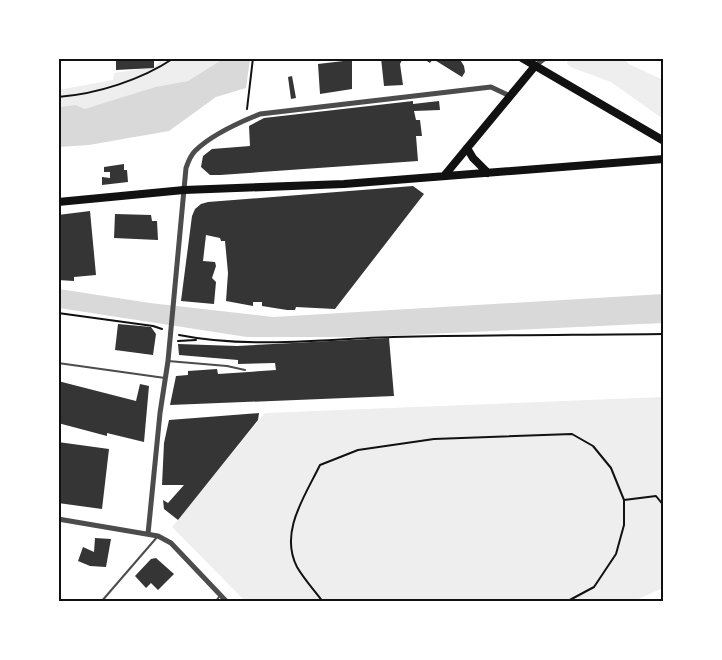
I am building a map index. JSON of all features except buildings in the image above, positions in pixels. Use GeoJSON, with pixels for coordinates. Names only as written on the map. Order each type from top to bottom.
{"type":"FeatureCollection","features":[{"type":"Feature","properties":{"kind":"main road"},"geometry":{"type":"LineString","coordinates":[[522,58],[663,141]]}},
{"type":"Feature","properties":{"kind":"main road"},"geometry":{"type":"LineString","coordinates":[[444,176],[535,66]]}},
{"type":"Feature","properties":{"kind":"main road"},"geometry":{"type":"LineString","coordinates":[[467,148],[473,158],[488,173]]}},
{"type":"Feature","properties":{"kind":"main road"},"geometry":{"type":"LineString","coordinates":[[58,202],[184,190],[344,184],[663,159]]}},
{"type":"Feature","properties":{"kind":"street"},"geometry":{"type":"LineString","coordinates":[[535,66],[545,58]]}},
{"type":"Feature","properties":{"kind":"street"},"geometry":{"type":"LineString","coordinates":[[148,534],[160,413],[168,361],[186,168],[194,152],[210,140],[260,114],[491,87],[510,96]]}},
{"type":"Feature","properties":{"kind":"street"},"geometry":{"type":"LineString","coordinates":[[58,519],[158,536],[171,543],[227,602]]}},
{"type":"Feature","properties":{"kind":"lane"},"geometry":{"type":"LineString","coordinates":[[168,361],[245,370]]}},
{"type":"Feature","properties":{"kind":"lane"},"geometry":{"type":"LineString","coordinates":[[58,363],[165,378]]}},
{"type":"Feature","properties":{"kind":"lane"},"geometry":{"type":"LineString","coordinates":[[101,602],[158,536]]}},
{"type":"Feature","properties":{"kind":"lane"},"geometry":{"type":"LineString","coordinates":[[214,602],[222,596]]}},
{"type":"Feature","properties":{"kind":"path"},"geometry":{"type":"LineString","coordinates":[[58,97],[79,96],[115,85],[156,71],[174,58]]}},
{"type":"Feature","properties":{"kind":"path"},"geometry":{"type":"LineString","coordinates":[[249,118],[248,101],[253,58]]}},
{"type":"Feature","properties":{"kind":"path"},"geometry":{"type":"LineString","coordinates":[[58,313],[153,326],[169,337],[244,342],[395,337],[663,334]]}},
{"type":"Feature","properties":{"kind":"path"},"geometry":{"type":"LineString","coordinates":[[177,335],[200,339]]}},
{"type":"Feature","properties":{"kind":"path"},"geometry":{"type":"LineString","coordinates":[[322,602],[297,566],[290,540],[296,515],[320,465],[358,450],[434,439],[572,434],[593,446],[611,468],[624,500],[624,525],[615,554],[594,587],[566,602]]}},
{"type":"Feature","properties":{"kind":"path"},"geometry":{"type":"LineString","coordinates":[[624,500],[656,496],[663,506]]}},
{"type":"Feature","properties":{"kind":"shaded area"},"geometry":{"type":"Polygon","coordinates":[[[161,59],[223,59],[188,81],[155,87],[85,110],[74,105],[59,107],[58,90],[113,80],[114,73],[155,67],[161,59]]]}},
{"type":"Feature","properties":{"kind":"shaded area"},"geometry":{"type":"Polygon","coordinates":[[[223,59],[250,59],[246,88],[216,97],[169,131],[89,145],[59,147],[59,107],[75,105],[85,109],[155,87],[188,81],[223,59]]]}},
{"type":"Feature","properties":{"kind":"shaded area"},"geometry":{"type":"Polygon","coordinates":[[[568,59],[624,59],[629,64],[663,80],[663,119],[611,82],[573,68],[567,64],[568,59]]]}},
{"type":"Feature","properties":{"kind":"shaded area"},"geometry":{"type":"Polygon","coordinates":[[[59,289],[150,303],[273,317],[663,294],[664,323],[362,337],[247,337],[59,308],[59,289]]]}},
{"type":"Feature","properties":{"kind":"shaded area"},"geometry":{"type":"Polygon","coordinates":[[[663,397],[663,588],[634,601],[245,601],[172,527],[265,413],[663,397]]]}}]}
